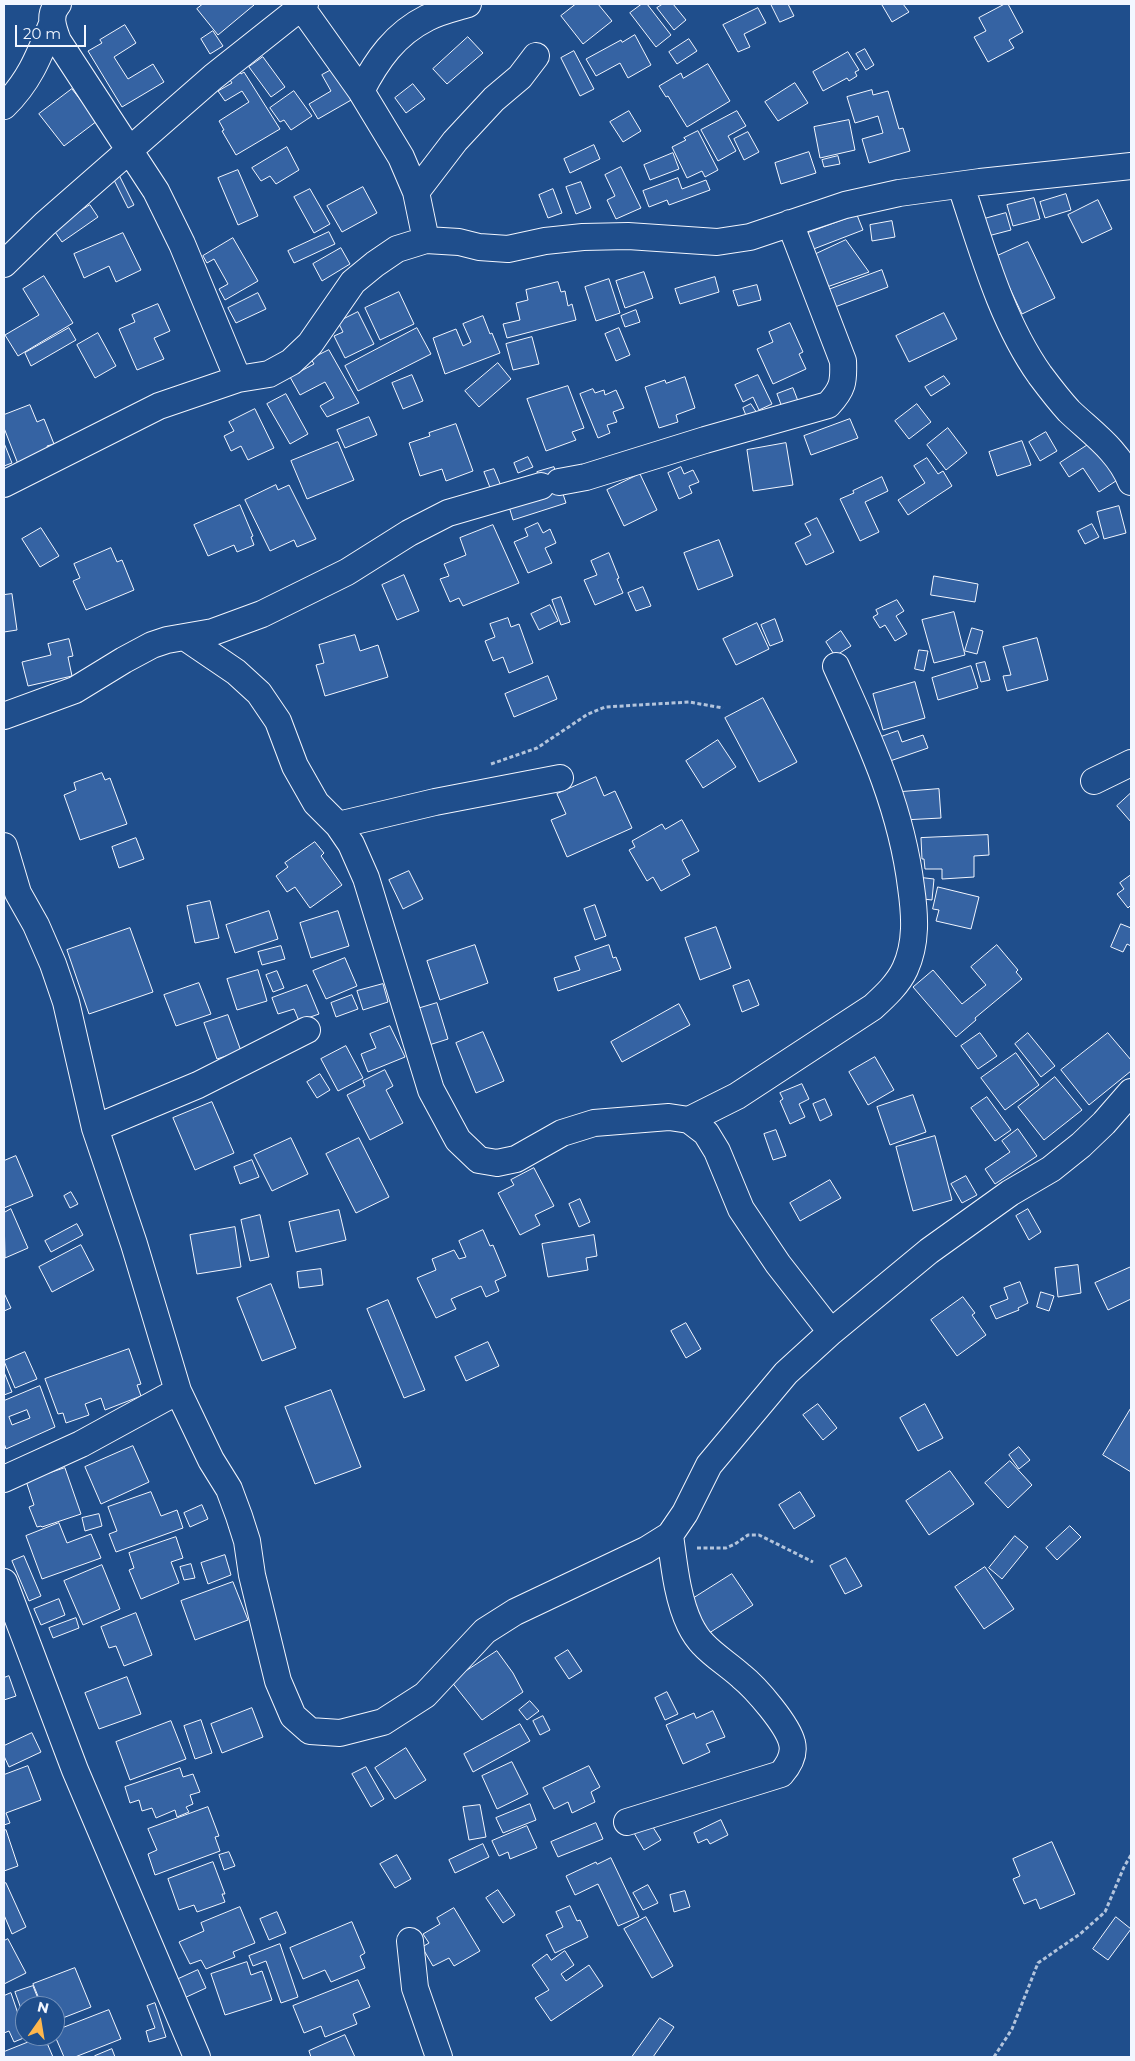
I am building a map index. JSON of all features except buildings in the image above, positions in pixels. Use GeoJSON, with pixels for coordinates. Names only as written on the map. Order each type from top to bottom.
{"type":"FeatureCollection","features":[{"type":"Feature","properties":{"kind":"street"},"geometry":{"type":"LineString","coordinates":[[361,91],[372,68],[387,48],[410,27],[429,17],[468,4]]}},
{"type":"Feature","properties":{"kind":"street"},"geometry":{"type":"LineString","coordinates":[[4,264],[45,224],[220,71],[302,5],[361,91],[401,157],[416,192],[426,240]]}},
{"type":"Feature","properties":{"kind":"street"},"geometry":{"type":"LineString","coordinates":[[55,14],[58,41],[156,191],[182,244],[238,379]]}},
{"type":"Feature","properties":{"kind":"street"},"geometry":{"type":"LineString","coordinates":[[4,106],[19,91],[36,66],[55,14]]}},
{"type":"Feature","properties":{"kind":"street"},"geometry":{"type":"LineString","coordinates":[[416,192],[455,141],[494,99],[520,77],[536,56]]}},
{"type":"Feature","properties":{"kind":"street"},"geometry":{"type":"LineString","coordinates":[[4,484],[159,406],[238,379],[269,374],[291,362],[310,344],[353,282],[374,264],[397,249],[426,240],[459,242],[479,247],[508,249],[545,241],[583,237],[628,236],[717,242],[750,237],[845,205],[890,195],[1131,166]]}},
{"type":"Feature","properties":{"kind":"street"},"geometry":{"type":"LineString","coordinates":[[961,186],[994,282],[1016,334],[1040,375],[1069,410],[1101,438],[1126,470],[1131,482]]}},
{"type":"Feature","properties":{"kind":"street"},"geometry":{"type":"LineString","coordinates":[[4,716],[75,690],[152,645],[236,625],[269,610],[347,572],[409,533],[448,513],[550,484],[619,467],[828,405],[841,392],[844,376],[843,361],[790,223]]}},
{"type":"Feature","properties":{"kind":"street"},"geometry":{"type":"LineString","coordinates":[[186,638],[236,672],[259,693],[278,721],[295,766],[316,803],[338,825],[351,844],[366,878],[431,1090],[458,1140],[479,1160],[497,1162],[516,1159],[562,1133],[594,1124],[669,1118],[689,1120],[706,1133],[717,1151],[741,1209],[778,1264],[831,1332]]}},
{"type":"Feature","properties":{"kind":"street"},"geometry":{"type":"LineString","coordinates":[[689,1120],[737,1096],[873,1007],[889,992],[904,970],[912,946],[915,920],[908,860],[897,813],[878,760],[836,666]]}},
{"type":"Feature","properties":{"kind":"street"},"geometry":{"type":"LineString","coordinates":[[1094,781],[1131,763]]}},
{"type":"Feature","properties":{"kind":"street"},"geometry":{"type":"LineString","coordinates":[[338,825],[435,802],[560,778]]}},
{"type":"Feature","properties":{"kind":"street"},"geometry":{"type":"LineString","coordinates":[[4,846],[18,893],[49,956],[66,1002],[96,1128],[134,1244],[178,1392],[211,1460],[229,1489],[239,1516],[247,1541],[252,1575],[278,1681],[293,1716],[310,1731],[340,1733],[383,1722],[425,1695],[485,1631],[515,1612],[646,1550],[671,1541]]}},
{"type":"Feature","properties":{"kind":"street"},"geometry":{"type":"LineString","coordinates":[[96,1128],[198,1085],[307,1030]]}},
{"type":"Feature","properties":{"kind":"street"},"geometry":{"type":"LineString","coordinates":[[627,1822],[782,1774],[789,1766],[792,1755],[792,1743],[788,1732],[764,1699],[744,1677],[703,1644],[690,1625],[682,1603],[671,1541],[709,1465],[786,1373],[831,1332],[967,1222],[1010,1193],[1051,1169],[1081,1145],[1104,1124],[1131,1092]]}},
{"type":"Feature","properties":{"kind":"street"},"geometry":{"type":"LineString","coordinates":[[4,1479],[82,1444],[178,1392]]}},
{"type":"Feature","properties":{"kind":"street"},"geometry":{"type":"LineString","coordinates":[[4,1582],[75,1770],[197,2057]]}},
{"type":"Feature","properties":{"kind":"street"},"geometry":{"type":"LineString","coordinates":[[410,1940],[415,1988],[439,2057]]}},
{"type":"Feature","properties":{"kind":"path"},"geometry":{"type":"LineString","coordinates":[[485,766],[537,748],[588,714],[605,707],[690,702],[723,708]]}},
{"type":"Feature","properties":{"kind":"path"},"geometry":{"type":"LineString","coordinates":[[671,1541],[726,1548],[735,1544],[744,1536],[759,1535],[813,1562]]}},
{"type":"Feature","properties":{"kind":"path"},"geometry":{"type":"LineString","coordinates":[[994,2057],[1012,2029],[1038,1963],[1080,1934],[1105,1912],[1124,1867],[1131,1856]]}}]}
